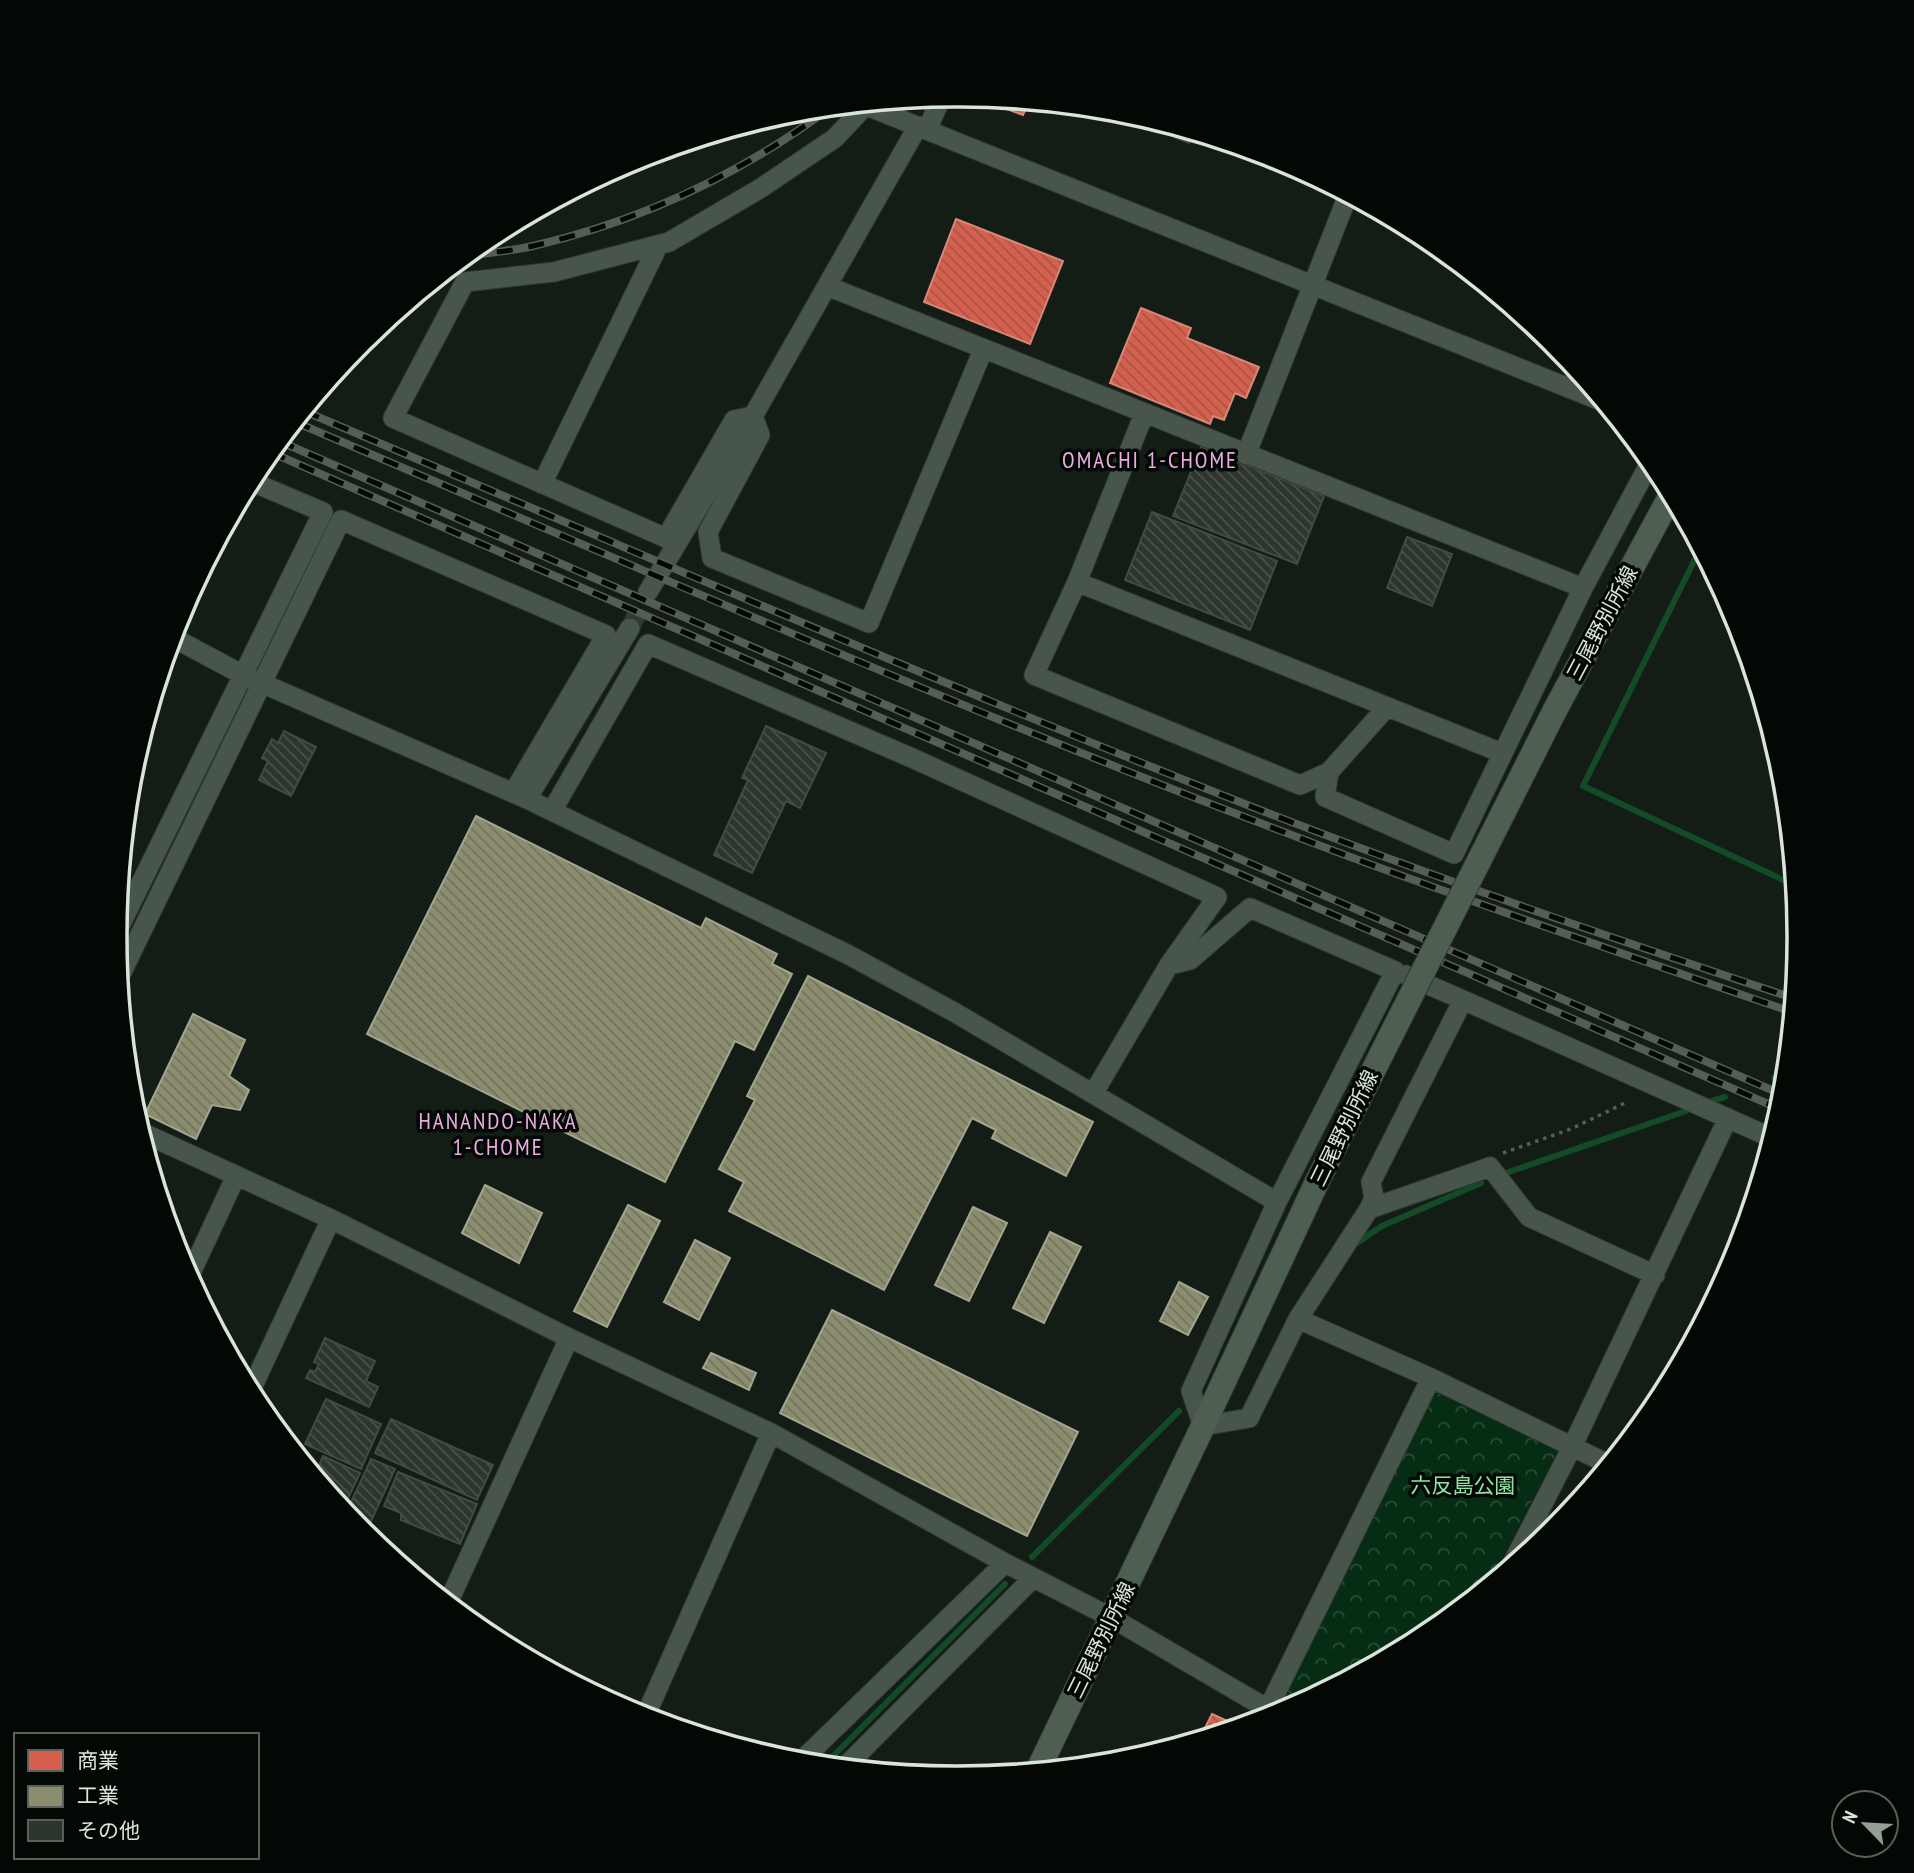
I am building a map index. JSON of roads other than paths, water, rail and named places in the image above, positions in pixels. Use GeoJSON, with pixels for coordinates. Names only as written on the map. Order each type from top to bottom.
{"type":"FeatureCollection","features":[{"type":"Feature","properties":{"kind":"main road","name":"三尾野別所線"},"geometry":{"type":"LineString","coordinates":[[1042,1761],[1317,1182],[1555,710],[1665,505]]}},
{"type":"Feature","properties":{"kind":"street"},"geometry":{"type":"LineString","coordinates":[[648,592],[935,108]]}},
{"type":"Feature","properties":{"kind":"street"},"geometry":{"type":"LineString","coordinates":[[880,111],[1586,395]]}},
{"type":"Feature","properties":{"kind":"street"},"geometry":{"type":"LineString","coordinates":[[753,416],[734,420],[666,538],[393,418],[465,282],[554,272],[658,246],[761,188],[835,138],[857,113]]}},
{"type":"Feature","properties":{"kind":"street"},"geometry":{"type":"LineString","coordinates":[[1246,454],[1345,203]]}},
{"type":"Feature","properties":{"kind":"street"},"geometry":{"type":"LineString","coordinates":[[542,484],[658,246]]}},
{"type":"Feature","properties":{"kind":"street"},"geometry":{"type":"LineString","coordinates":[[827,286],[1583,588]]}},
{"type":"Feature","properties":{"kind":"street"},"geometry":{"type":"LineString","coordinates":[[753,416],[760,435],[708,532],[712,558],[869,623],[983,350]]}},
{"type":"Feature","properties":{"kind":"street"},"geometry":{"type":"LineString","coordinates":[[1144,414],[1077,582],[1034,675],[1300,785],[1329,772],[1387,707]]}},
{"type":"Feature","properties":{"kind":"street"},"geometry":{"type":"LineString","coordinates":[[1329,772],[1325,797],[1454,854],[1583,588],[1645,473]]}},
{"type":"Feature","properties":{"kind":"street"},"geometry":{"type":"LineString","coordinates":[[261,486],[606,635],[520,796]]}},
{"type":"Feature","properties":{"kind":"street"},"geometry":{"type":"LineString","coordinates":[[128,910],[323,512]]}},
{"type":"Feature","properties":{"kind":"street"},"geometry":{"type":"LineString","coordinates":[[128,960],[341,520]]}},
{"type":"Feature","properties":{"kind":"street"},"geometry":{"type":"LineString","coordinates":[[1077,582],[1502,753]]}},
{"type":"Feature","properties":{"kind":"street"},"geometry":{"type":"LineString","coordinates":[[520,796],[630,628]]}},
{"type":"Feature","properties":{"kind":"street"},"geometry":{"type":"LineString","coordinates":[[181,642],[243,675],[520,796],[847,954],[966,1019],[1277,1202]]}},
{"type":"Feature","properties":{"kind":"street"},"geometry":{"type":"LineString","coordinates":[[552,811],[648,645],[912,758],[1217,897],[1169,965],[1093,1094]]}},
{"type":"Feature","properties":{"kind":"street"},"geometry":{"type":"LineString","coordinates":[[1169,965],[1190,960],[1250,908],[1762,1134]]}},
{"type":"Feature","properties":{"kind":"street"},"geometry":{"type":"LineString","coordinates":[[1395,971],[1277,1202],[1191,1391],[1203,1426],[1249,1418],[1298,1319],[1369,1209],[1374,1198],[1371,1182],[1463,1000]]}},
{"type":"Feature","properties":{"kind":"street"},"geometry":{"type":"LineString","coordinates":[[1523,1542],[1572,1447],[1728,1118]]}},
{"type":"Feature","properties":{"kind":"street"},"geometry":{"type":"LineString","coordinates":[[154,1141],[331,1219],[569,1338],[771,1433],[1005,1563],[1112,1618],[1261,1708]]}},
{"type":"Feature","properties":{"kind":"street"},"geometry":{"type":"LineString","coordinates":[[1369,1209],[1490,1167],[1528,1217],[1655,1275]]}},
{"type":"Feature","properties":{"kind":"street"},"geometry":{"type":"LineString","coordinates":[[195,1264],[236,1176]]}},
{"type":"Feature","properties":{"kind":"street"},"geometry":{"type":"LineString","coordinates":[[256,1379],[331,1219]]}},
{"type":"Feature","properties":{"kind":"street"},"geometry":{"type":"LineString","coordinates":[[1298,1319],[1432,1378],[1600,1460]]}},
{"type":"Feature","properties":{"kind":"street"},"geometry":{"type":"LineString","coordinates":[[452,1595],[569,1338]]}},
{"type":"Feature","properties":{"kind":"street"},"geometry":{"type":"LineString","coordinates":[[1275,1703],[1432,1378]]}},
{"type":"Feature","properties":{"kind":"street"},"geometry":{"type":"LineString","coordinates":[[649,1707],[771,1433]]}},
{"type":"Feature","properties":{"kind":"street"},"geometry":{"type":"LineString","coordinates":[[810,1752],[1005,1563]]}},
{"type":"Feature","properties":{"kind":"street"},"geometry":{"type":"LineString","coordinates":[[853,1759],[1033,1578]]}},
{"type":"Feature","properties":{"kind":"waterway"},"geometry":{"type":"LineString","coordinates":[[1695,559],[1583,786],[1785,881]]}},
{"type":"Feature","properties":{"kind":"waterway"},"geometry":{"type":"LineString","coordinates":[[1708,1102],[1725,1097]]}},
{"type":"Feature","properties":{"kind":"waterway"},"geometry":{"type":"LineString","coordinates":[[1503,1174],[1686,1111]]}},
{"type":"Feature","properties":{"kind":"waterway"},"geometry":{"type":"LineString","coordinates":[[1357,1243],[1382,1226],[1481,1183]]}},
{"type":"Feature","properties":{"kind":"waterway"},"geometry":{"type":"LineString","coordinates":[[1032,1557],[1179,1411]]}},
{"type":"Feature","properties":{"kind":"waterway"},"geometry":{"type":"LineString","coordinates":[[833,1756],[1005,1584]]}},
{"type":"Feature","properties":{"kind":"tunnel"},"geometry":{"type":"LineString","coordinates":[[630,628],[648,592]]}},
{"type":"Feature","properties":{"kind":"railway"},"geometry":{"type":"LineString","coordinates":[[487,253],[573,236],[652,208],[727,173],[812,120]]}},
{"type":"Feature","properties":{"kind":"railway"},"geometry":{"type":"LineString","coordinates":[[312,415],[897,662],[1255,808],[1522,906],[1785,995]]}},
{"type":"Feature","properties":{"kind":"railway"},"geometry":{"type":"LineString","coordinates":[[303,426],[961,704],[1229,811],[1364,862],[1783,1009]]}},
{"type":"Feature","properties":{"kind":"railway"},"geometry":{"type":"LineString","coordinates":[[289,445],[1772,1090]]}},
{"type":"Feature","properties":{"kind":"railway"},"geometry":{"type":"LineString","coordinates":[[281,457],[1769,1104]]}},
{"type":"Feature","properties":{"kind":"district","name":"OMACHI 1-CHOME"},"geometry":{"type":"Point","coordinates":[1150,459]}},
{"type":"Feature","properties":{"kind":"district","name":"HANANDO-NAKA 1-CHOME"},"geometry":{"type":"Point","coordinates":[498,1133]}},
{"type":"Feature","properties":{"kind":"park label","name":"六反島公園"},"geometry":{"type":"Point","coordinates":[1463,1485]}}]}
